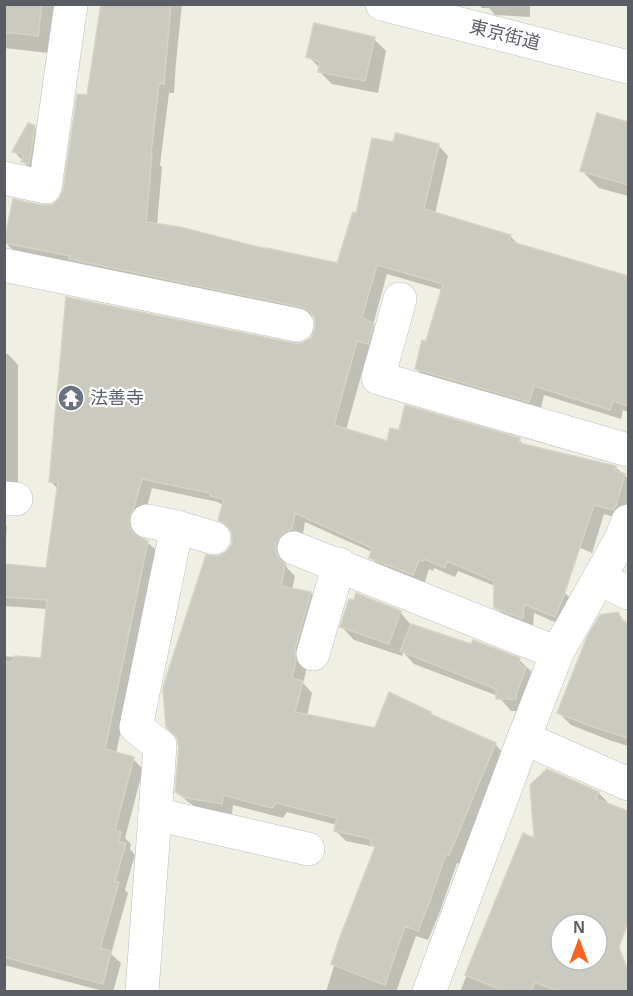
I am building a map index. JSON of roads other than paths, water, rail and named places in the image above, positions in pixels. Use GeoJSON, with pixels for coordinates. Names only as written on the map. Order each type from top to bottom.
{"type":"FeatureCollection","features":[{"type":"Feature","properties":{"kind":"street"},"geometry":{"type":"LineString","coordinates":[[4,178],[45,187],[71,4]]}},
{"type":"Feature","properties":{"kind":"street","name":"東京街道"},"geometry":{"type":"LineString","coordinates":[[382,4],[432,10],[628,67]]}},
{"type":"Feature","properties":{"kind":"street"},"geometry":{"type":"LineString","coordinates":[[4,265],[297,325]]}},
{"type":"Feature","properties":{"kind":"street"},"geometry":{"type":"LineString","coordinates":[[400,299],[378,378],[628,450]]}},
{"type":"Feature","properties":{"kind":"street"},"geometry":{"type":"LineString","coordinates":[[429,992],[557,653],[621,539],[628,521]]}},
{"type":"Feature","properties":{"kind":"street"},"geometry":{"type":"LineString","coordinates":[[142,992],[160,746],[135,727],[162,524],[214,538]]}},
{"type":"Feature","properties":{"kind":"street"},"geometry":{"type":"LineString","coordinates":[[294,548],[339,564],[557,653]]}},
{"type":"Feature","properties":{"kind":"street"},"geometry":{"type":"LineString","coordinates":[[314,654],[339,564]]}},
{"type":"Feature","properties":{"kind":"street"},"geometry":{"type":"LineString","coordinates":[[600,578],[628,592]]}},
{"type":"Feature","properties":{"kind":"street"},"geometry":{"type":"LineString","coordinates":[[524,738],[628,784]]}},
{"type":"Feature","properties":{"kind":"street"},"geometry":{"type":"LineString","coordinates":[[155,814],[308,849]]}},
{"type":"Feature","properties":{"kind":"place","name":"法善寺"},"geometry":{"type":"Point","coordinates":[71,398]}}]}
